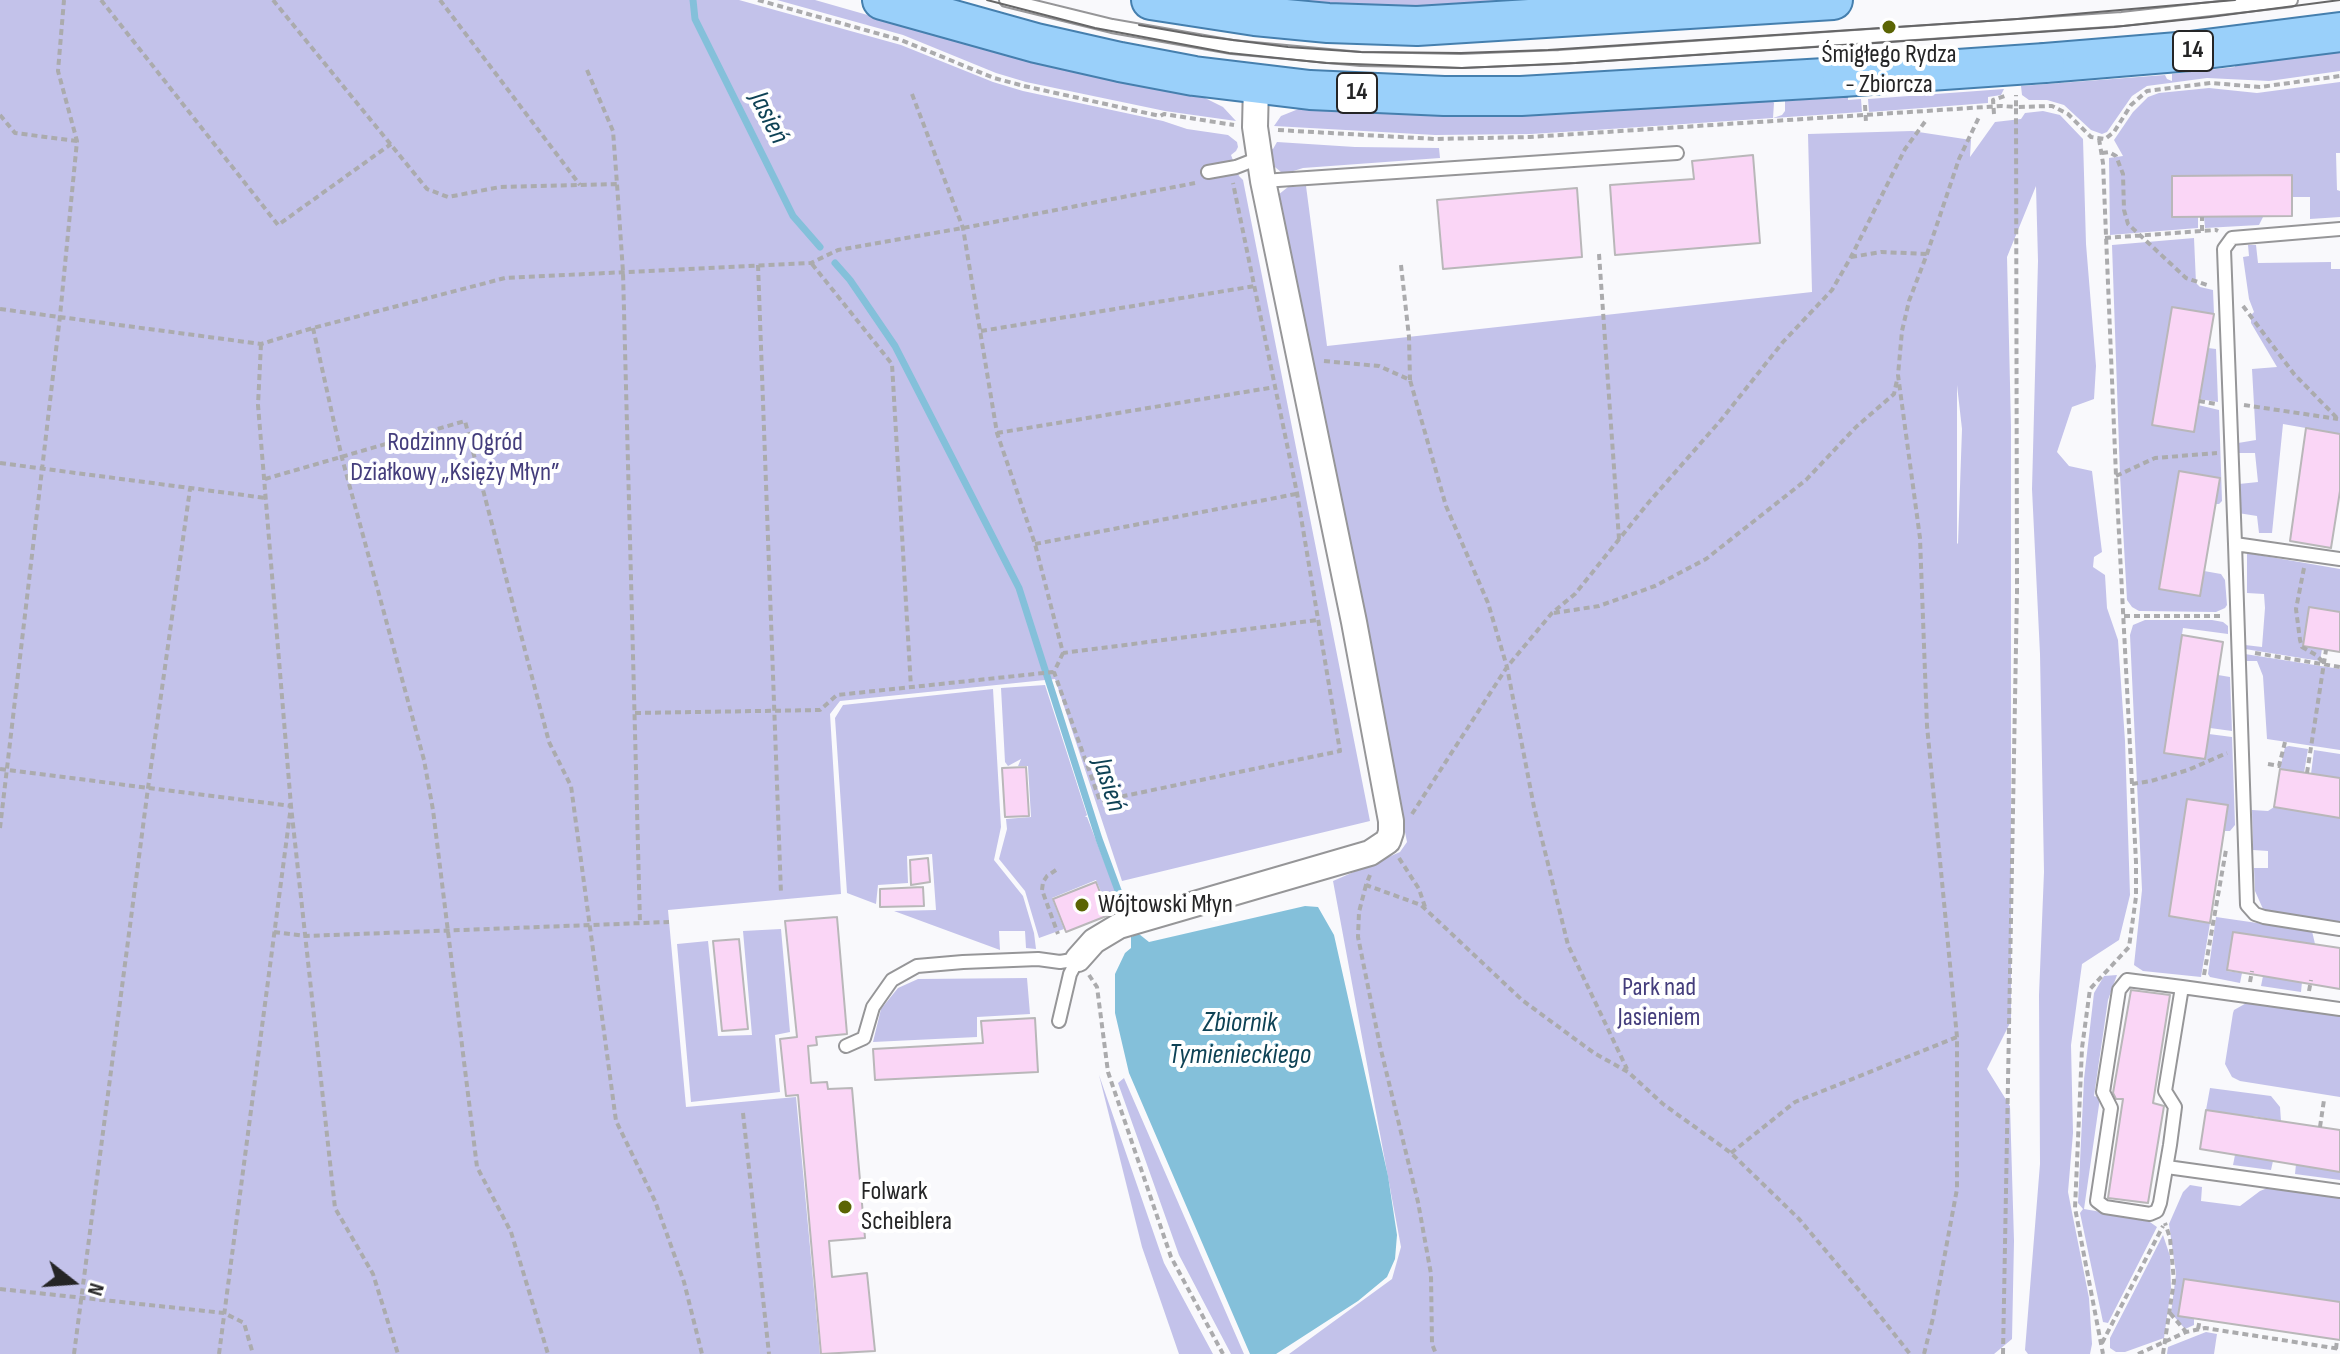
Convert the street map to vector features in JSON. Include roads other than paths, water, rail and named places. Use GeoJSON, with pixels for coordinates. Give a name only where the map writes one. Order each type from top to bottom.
{"type":"FeatureCollection","features":[{"type":"Feature","properties":{"kind":"main road","name":"14"},"geometry":{"type":"LineString","coordinates":[[882,0],[1082,54],[1172,72],[1346,92],[1506,97],[1853,88],[2045,63],[2190,51],[2340,32]]}},
{"type":"Feature","properties":{"kind":"main road"},"geometry":{"type":"LineString","coordinates":[[1151,0],[1217,6],[1328,23],[1417,26],[1833,0]]}},
{"type":"Feature","properties":{"kind":"street"},"geometry":{"type":"LineString","coordinates":[[1078,959],[1094,941],[1131,922],[1370,853],[1384,844],[1391,821],[1354,622],[1261,170],[1255,127],[1256,84]]}},
{"type":"Feature","properties":{"kind":"lane"},"geometry":{"type":"LineString","coordinates":[[1006,0],[1112,26],[1232,47],[1327,57],[1446,61],[1559,57],[2094,21],[2291,0]]}},
{"type":"Feature","properties":{"kind":"lane"},"geometry":{"type":"LineString","coordinates":[[1208,172],[1677,153]]}},
{"type":"Feature","properties":{"kind":"lane"},"geometry":{"type":"LineString","coordinates":[[2340,229],[2232,238],[2228,240],[2223,255],[2247,905],[2255,914],[2264,917],[2340,929]]}},
{"type":"Feature","properties":{"kind":"lane"},"geometry":{"type":"LineString","coordinates":[[2235,544],[2340,559]]}},
{"type":"Feature","properties":{"kind":"lane"},"geometry":{"type":"LineString","coordinates":[[1059,1021],[1067,984],[1078,959]]}},
{"type":"Feature","properties":{"kind":"lane"},"geometry":{"type":"LineString","coordinates":[[846,1046],[864,1038],[873,1007],[892,980],[917,966],[1078,959]]}},
{"type":"Feature","properties":{"kind":"lane"},"geometry":{"type":"LineString","coordinates":[[2182,987],[2165,1091],[2175,1107],[2157,1211],[2150,1214],[2105,1207],[2097,1201],[2111,1108],[2103,1092],[2119,990],[2127,980],[2182,987],[2340,1009]]}},
{"type":"Feature","properties":{"kind":"lane"},"geometry":{"type":"LineString","coordinates":[[2167,1167],[2340,1191]]}},
{"type":"Feature","properties":{"kind":"water","name":"Zbiornik Tymienieckiego"},"geometry":{"type":"Polygon","coordinates":[[[1305,906],[1318,907],[1334,935],[1388,1176],[1397,1235],[1395,1259],[1387,1277],[1358,1301],[1276,1354],[1250,1354],[1129,1073],[1115,1013],[1115,974],[1125,953],[1131,948],[1131,937],[1135,935],[1139,934],[1149,942],[1305,906]]]}},
{"type":"Feature","properties":{"kind":"waterway","name":"Jasień"},"geometry":{"type":"LineString","coordinates":[[693,0],[695,19],[793,216],[820,247]]}},
{"type":"Feature","properties":{"kind":"waterway","name":"Jasień"},"geometry":{"type":"LineString","coordinates":[[835,263],[895,346],[1019,588],[1099,839],[1129,920]]}},
{"type":"Feature","properties":{"kind":"tram line"},"geometry":{"type":"LineString","coordinates":[[987,0],[1095,28],[1229,53],[1326,63],[1462,68],[2114,27],[2340,0]]}},
{"type":"Feature","properties":{"kind":"tram line"},"geometry":{"type":"LineString","coordinates":[[1139,25],[1288,47],[1361,52],[1461,53],[2017,19],[2235,0]]}},
{"type":"Feature","properties":{"kind":"place","name":"Śmigłego Rydza - Zbiorcza"},"geometry":{"type":"Point","coordinates":[1889,27]}},
{"type":"Feature","properties":{"kind":"place","name":"Wójtowski Młyn"},"geometry":{"type":"Point","coordinates":[1082,905]}},
{"type":"Feature","properties":{"kind":"place","name":"Folwark Scheiblera"},"geometry":{"type":"Point","coordinates":[845,1207]}},
{"type":"Feature","properties":{"kind":"park label","name":"Rodzinny Ogród Działkowy „Księży Młyn”"},"geometry":{"type":"Point","coordinates":[455,458]}},
{"type":"Feature","properties":{"kind":"park label","name":"Park nad Jasieniem"},"geometry":{"type":"Point","coordinates":[1659,1003]}}]}
